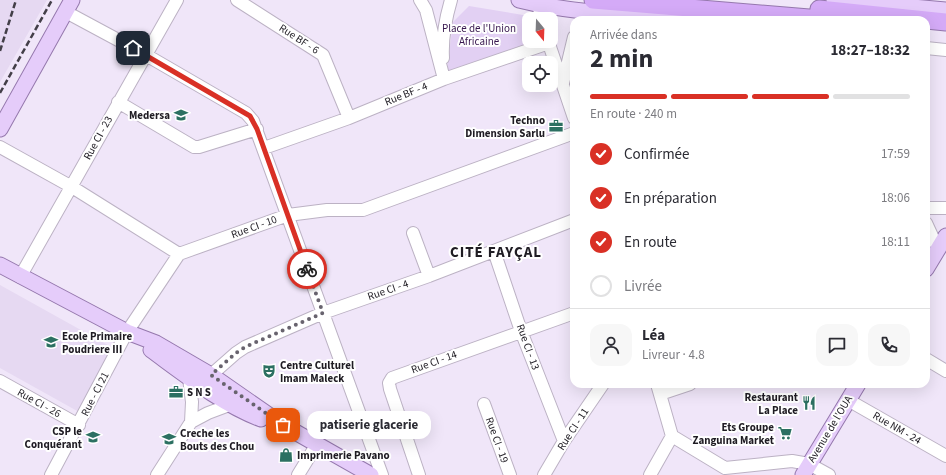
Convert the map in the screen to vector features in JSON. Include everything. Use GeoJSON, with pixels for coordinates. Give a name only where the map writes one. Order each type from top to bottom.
{"type":"FeatureCollection","features":[{"type":"Feature","properties":{"kind":"highway"},"geometry":{"type":"LineString","coordinates":[[716,0],[883,16]]}},
{"type":"Feature","properties":{"kind":"highway"},"geometry":{"type":"LineString","coordinates":[[584,10],[733,16]]}},
{"type":"Feature","properties":{"kind":"highway"},"geometry":{"type":"LineString","coordinates":[[930,20],[946,22]]}},
{"type":"Feature","properties":{"kind":"highway"},"geometry":{"type":"LineString","coordinates":[[930,30],[946,32]]}},
{"type":"Feature","properties":{"kind":"main road"},"geometry":{"type":"LineString","coordinates":[[519,0],[540,12],[584,10],[649,16]]}},
{"type":"Feature","properties":{"kind":"main road"},"geometry":{"type":"LineString","coordinates":[[834,0],[946,10]]}},
{"type":"Feature","properties":{"kind":"main road"},"geometry":{"type":"LineString","coordinates":[[0,110],[66,4]]}},
{"type":"Feature","properties":{"kind":"main road"},"geometry":{"type":"LineString","coordinates":[[0,129],[66,4]]}},
{"type":"Feature","properties":{"kind":"main road"},"geometry":{"type":"LineString","coordinates":[[930,262],[942,242]]}},
{"type":"Feature","properties":{"kind":"main road"},"geometry":{"type":"LineString","coordinates":[[0,265],[20,277],[127,332],[156,343],[211,375],[283,425],[371,475]]}},
{"type":"Feature","properties":{"kind":"main road"},"geometry":{"type":"LineString","coordinates":[[127,332],[189,378],[232,404],[257,417],[283,425]]}},
{"type":"Feature","properties":{"kind":"main road","name":"Avenue de l'OUA"},"geometry":{"type":"LineString","coordinates":[[806,470],[855,388]]}},
{"type":"Feature","properties":{"kind":"street","name":"Rue CI - 23"},"geometry":{"type":"LineString","coordinates":[[20,277],[177,0]]}},
{"type":"Feature","properties":{"kind":"street","name":"Rue BF - 6"},"geometry":{"type":"LineString","coordinates":[[237,0],[323,55],[349,118]]}},
{"type":"Feature","properties":{"kind":"street"},"geometry":{"type":"LineString","coordinates":[[420,0],[426,10],[444,79]]}},
{"type":"Feature","properties":{"kind":"street"},"geometry":{"type":"LineString","coordinates":[[444,79],[442,49],[448,10],[452,0]]}},
{"type":"Feature","properties":{"kind":"street"},"geometry":{"type":"LineString","coordinates":[[66,4],[146,55],[246,113],[253,120],[382,475]]}},
{"type":"Feature","properties":{"kind":"street","name":"Rue BF - 4"},"geometry":{"type":"LineString","coordinates":[[264,148],[349,118],[444,79],[532,48]]}},
{"type":"Feature","properties":{"kind":"street"},"geometry":{"type":"LineString","coordinates":[[551,48],[570,106]]}},
{"type":"Feature","properties":{"kind":"street"},"geometry":{"type":"LineString","coordinates":[[930,48],[946,50]]}},
{"type":"Feature","properties":{"kind":"street"},"geometry":{"type":"LineString","coordinates":[[563,84],[570,54]]}},
{"type":"Feature","properties":{"kind":"street"},"geometry":{"type":"LineString","coordinates":[[118,102],[194,147],[257,129]]}},
{"type":"Feature","properties":{"kind":"street","name":"Rue CI - 10"},"geometry":{"type":"LineString","coordinates":[[179,254],[288,215],[327,210],[363,210],[570,134]]}},
{"type":"Feature","properties":{"kind":"street"},"geometry":{"type":"LineString","coordinates":[[0,147],[72,187],[179,254]]}},
{"type":"Feature","properties":{"kind":"street"},"geometry":{"type":"LineString","coordinates":[[930,208],[945,207]]}},
{"type":"Feature","properties":{"kind":"street","name":"Rue CI - 4"},"geometry":{"type":"LineString","coordinates":[[211,375],[245,347],[323,313],[429,276],[570,222]]}},
{"type":"Feature","properties":{"kind":"street"},"geometry":{"type":"LineString","coordinates":[[930,228],[942,242]]}},
{"type":"Feature","properties":{"kind":"street"},"geometry":{"type":"LineString","coordinates":[[413,233],[429,276]]}},
{"type":"Feature","properties":{"kind":"street","name":"Rue CI - 13"},"geometry":{"type":"LineString","coordinates":[[494,251],[522,332],[564,441]]}},
{"type":"Feature","properties":{"kind":"street","name":"Rue - CI 21"},"geometry":{"type":"LineString","coordinates":[[51,475],[79,425],[127,332],[179,254]]}},
{"type":"Feature","properties":{"kind":"street","name":"Rue CI - 14"},"geometry":{"type":"LineString","coordinates":[[419,475],[390,388],[389,383],[392,378],[570,314]]}},
{"type":"Feature","properties":{"kind":"street"},"geometry":{"type":"LineString","coordinates":[[930,361],[946,371]]}},
{"type":"Feature","properties":{"kind":"street"},"geometry":{"type":"LineString","coordinates":[[189,378],[192,402],[191,422]]}},
{"type":"Feature","properties":{"kind":"street","name":"Rue CI - 26"},"geometry":{"type":"LineString","coordinates":[[0,381],[79,425]]}},
{"type":"Feature","properties":{"kind":"street","name":"Rue CI - 11"},"geometry":{"type":"LineString","coordinates":[[544,475],[564,441],[600,388]]}},
{"type":"Feature","properties":{"kind":"street"},"geometry":{"type":"LineString","coordinates":[[658,389],[672,436],[725,468],[780,462],[801,462],[806,470],[829,475]]}},
{"type":"Feature","properties":{"kind":"street","name":"Rue NM - 24"},"geometry":{"type":"LineString","coordinates":[[848,400],[946,456]]}},
{"type":"Feature","properties":{"kind":"street"},"geometry":{"type":"LineString","coordinates":[[156,475],[191,422],[208,413],[232,404]]}},
{"type":"Feature","properties":{"kind":"street","name":"Rue CI - 19"},"geometry":{"type":"LineString","coordinates":[[484,404],[510,475]]}},
{"type":"Feature","properties":{"kind":"street"},"geometry":{"type":"LineString","coordinates":[[650,475],[672,436]]}},
{"type":"Feature","properties":{"kind":"street"},"geometry":{"type":"LineString","coordinates":[[298,475],[317,444]]}},
{"type":"Feature","properties":{"kind":"shaded area"},"geometry":{"type":"Polygon","coordinates":[[[0,0],[47,0],[0,82],[0,0]]]}},
{"type":"Feature","properties":{"kind":"shaded area","name":"Ecole Primaire Poudriere III"},"geometry":{"type":"Polygon","coordinates":[[[0,285],[115,349],[79,412],[0,368],[0,285]]]}},
{"type":"Feature","properties":{"kind":"green space","name":"Place de l'Union Africaine"},"geometry":{"type":"Polygon","coordinates":[[[469,6],[522,15],[522,48],[452,73],[447,70],[453,22],[469,6]]]}},
{"type":"Feature","properties":{"kind":"railway"},"geometry":{"type":"LineString","coordinates":[[0,51],[16,0]]}},
{"type":"Feature","properties":{"kind":"railway"},"geometry":{"type":"LineString","coordinates":[[0,93],[52,0]]}},
{"type":"Feature","properties":{"kind":"way so far"},"geometry":{"type":"LineString","coordinates":[[283,425],[211,375],[245,347],[323,313],[307,269]]}},
{"type":"Feature","properties":{"kind":"place","name":"Medersa"},"geometry":{"type":"Point","coordinates":[181,115]}},
{"type":"Feature","properties":{"kind":"place","name":"Techno Dimension Sarlu"},"geometry":{"type":"Point","coordinates":[556,126]}},
{"type":"Feature","properties":{"kind":"place","name":"Ecole Primaire Poudriere III"},"geometry":{"type":"Point","coordinates":[51,342]}},
{"type":"Feature","properties":{"kind":"place","name":"Centre Culturel Imam Maleck"},"geometry":{"type":"Point","coordinates":[269,371]}},
{"type":"Feature","properties":{"kind":"place","name":"S N S"},"geometry":{"type":"Point","coordinates":[176,392]}},
{"type":"Feature","properties":{"kind":"place","name":"Restaurant La Place"},"geometry":{"type":"Point","coordinates":[809,403]}},
{"type":"Feature","properties":{"kind":"place","name":"patiserie glacerie"},"geometry":{"type":"Point","coordinates":[283,425]}},
{"type":"Feature","properties":{"kind":"place","name":"Ets Groupe Zanguina Market"},"geometry":{"type":"Point","coordinates":[785,433]}},
{"type":"Feature","properties":{"kind":"place","name":"CSP le Conquérant"},"geometry":{"type":"Point","coordinates":[93,437]}},
{"type":"Feature","properties":{"kind":"place","name":"Creche les Bouts des Chou"},"geometry":{"type":"Point","coordinates":[169,439]}},
{"type":"Feature","properties":{"kind":"place","name":"Imprimerie Pavano"},"geometry":{"type":"Point","coordinates":[286,455]}},
{"type":"Feature","properties":{"kind":"district","name":"CITÉ FAYÇAL"},"geometry":{"type":"Point","coordinates":[496,252]}},
{"type":"Feature","properties":{"kind":"route"},"geometry":{"type":"LineString","coordinates":[[133,48],[250,116],[257,129],[307,269]]}}]}
